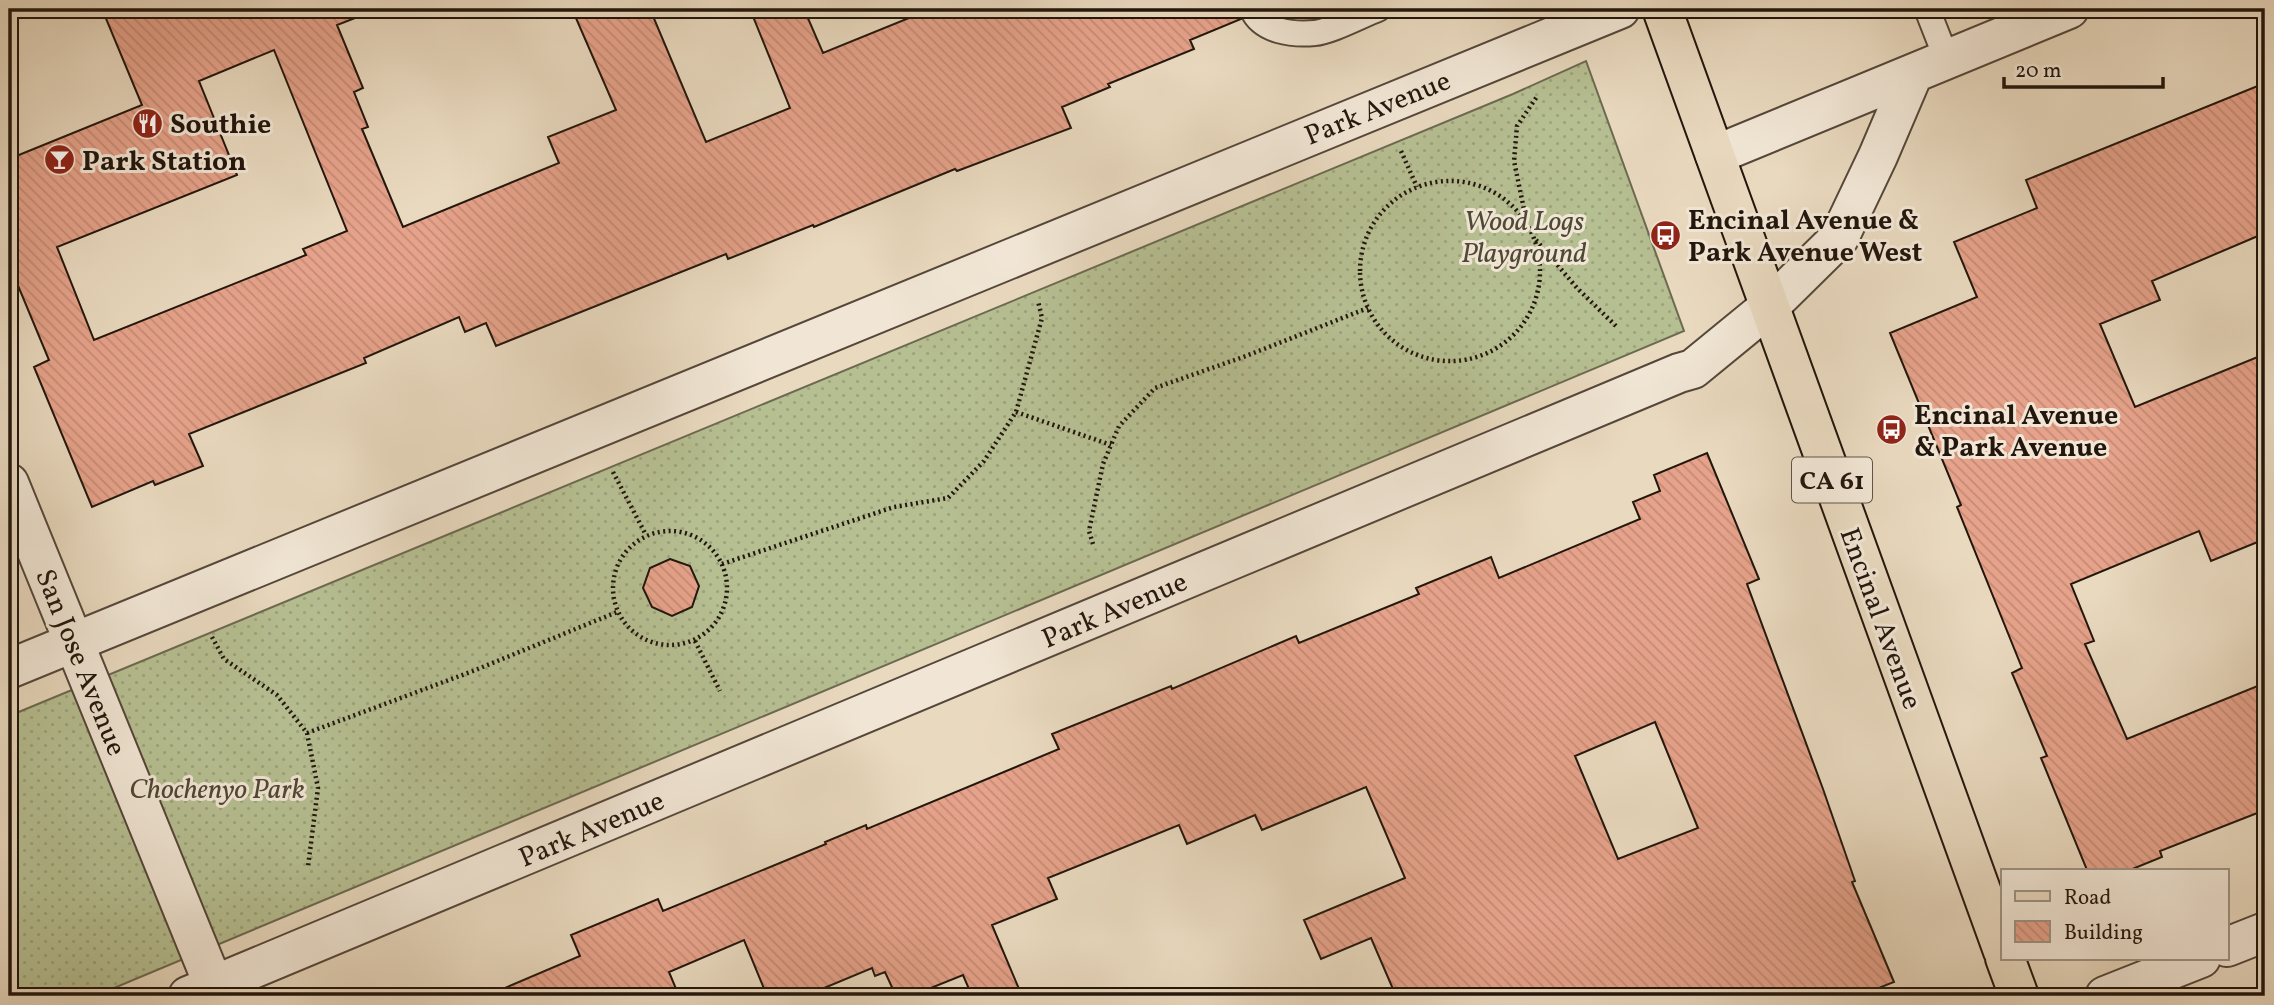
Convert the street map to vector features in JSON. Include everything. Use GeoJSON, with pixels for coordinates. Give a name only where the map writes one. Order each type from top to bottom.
{"type":"FeatureCollection","features":[{"type":"Feature","properties":{"kind":"main road","name":"Encinal Avenue"},"geometry":{"type":"LineString","coordinates":[[1662,9],[2001,946]]}},
{"type":"Feature","properties":{"kind":"main road"},"geometry":{"type":"LineString","coordinates":[[2006,960],[2019,996]]}},
{"type":"Feature","properties":{"kind":"street","name":"Park Avenue"},"geometry":{"type":"LineString","coordinates":[[9,669],[1619,9]]}},
{"type":"Feature","properties":{"kind":"street"},"geometry":{"type":"LineString","coordinates":[[1715,155],[2069,9]]}},
{"type":"Feature","properties":{"kind":"street","name":"Park Avenue"},"geometry":{"type":"LineString","coordinates":[[207,993],[1693,369],[1770,306],[1839,238],[1878,156],[1930,67]]}},
{"type":"Feature","properties":{"kind":"street","name":"San Jose Avenue"},"geometry":{"type":"LineString","coordinates":[[9,483],[74,642],[207,993]]}},
{"type":"Feature","properties":{"kind":"street"},"geometry":{"type":"LineString","coordinates":[[2228,947],[2265,932]]}},
{"type":"Feature","properties":{"kind":"street"},"geometry":{"type":"LineString","coordinates":[[2105,996],[2196,960]]}},
{"type":"Feature","properties":{"kind":"lane"},"geometry":{"type":"LineString","coordinates":[[1252,9],[1255,16],[1273,30],[1317,33],[1378,9]]}},
{"type":"Feature","properties":{"kind":"lane"},"geometry":{"type":"LineString","coordinates":[[1927,9],[1930,67]]}},
{"type":"Feature","properties":{"kind":"path"},"geometry":{"type":"LineString","coordinates":[[1527,226],[1514,161],[1517,126],[1540,91]]}},
{"type":"Feature","properties":{"kind":"path"},"geometry":{"type":"LineString","coordinates":[[1400,150],[1417,187]]}},
{"type":"Feature","properties":{"kind":"path"},"geometry":{"type":"LineString","coordinates":[[1441,181],[1471,183],[1499,195],[1521,215],[1535,241],[1541,270],[1536,300],[1523,326],[1501,346],[1474,359],[1443,362],[1414,354],[1390,338],[1371,315],[1360,287],[1360,257],[1369,229],[1387,205],[1417,187],[1441,181]]}},
{"type":"Feature","properties":{"kind":"path"},"geometry":{"type":"LineString","coordinates":[[1531,234],[1577,288],[1616,327]]}},
{"type":"Feature","properties":{"kind":"path"},"geometry":{"type":"LineString","coordinates":[[722,564],[894,508],[948,498],[984,461],[1016,412],[1042,318],[1038,301]]}},
{"type":"Feature","properties":{"kind":"path"},"geometry":{"type":"LineString","coordinates":[[1093,544],[1089,531],[1103,464],[1119,426],[1155,388],[1368,308]]}},
{"type":"Feature","properties":{"kind":"path"},"geometry":{"type":"LineString","coordinates":[[1016,412],[1111,445]]}},
{"type":"Feature","properties":{"kind":"path"},"geometry":{"type":"LineString","coordinates":[[613,472],[646,535]]}},
{"type":"Feature","properties":{"kind":"path"},"geometry":{"type":"LineString","coordinates":[[668,530],[690,533],[709,545],[722,564],[728,585],[725,608],[713,627],[695,641],[673,646],[650,642],[631,630],[617,612],[612,590],[616,568],[627,548],[646,535],[668,530]]}},
{"type":"Feature","properties":{"kind":"path"},"geometry":{"type":"LineString","coordinates":[[307,733],[473,671],[617,612]]}},
{"type":"Feature","properties":{"kind":"path"},"geometry":{"type":"LineString","coordinates":[[212,637],[224,659],[277,695],[307,733],[318,788],[309,867]]}},
{"type":"Feature","properties":{"kind":"path"},"geometry":{"type":"LineString","coordinates":[[695,641],[720,691]]}},
{"type":"Feature","properties":{"kind":"green space","name":"Chochenyo Park"},"geometry":{"type":"Polygon","coordinates":[[[1586,61],[1684,331],[95,996],[9,996],[9,716],[1513,94],[1586,61]]]}},
{"type":"Feature","properties":{"kind":"building"},"geometry":{"type":"Polygon","coordinates":[[[102,9],[373,9],[337,25],[363,88],[354,92],[368,127],[362,129],[403,227],[559,163],[548,137],[616,110],[572,9],[650,9],[706,142],[790,108],[750,9],[804,9],[823,53],[931,9],[1237,9],[1241,19],[1190,40],[1194,49],[1108,84],[1110,87],[1062,107],[1071,128],[957,171],[955,169],[728,259],[726,254],[496,346],[486,323],[465,332],[459,317],[364,358],[366,363],[189,434],[203,466],[155,485],[153,481],[92,507],[34,367],[49,360],[9,264],[9,159],[142,105],[102,9]],[[274,50],[199,81],[237,175],[57,247],[94,340],[306,255],[303,249],[347,231],[274,50]]]}},
{"type":"Feature","properties":{"kind":"building"},"geometry":{"type":"Polygon","coordinates":[[[2265,83],[2265,233],[2152,281],[2160,300],[2100,324],[2135,407],[2265,354],[2265,539],[2211,561],[2199,531],[2071,584],[2094,641],[2085,644],[2127,739],[2265,683],[2265,810],[2160,851],[2162,857],[2132,869],[2087,869],[2041,758],[2047,756],[2012,673],[2022,668],[1957,507],[1961,505],[1890,333],[1977,297],[1954,242],[2037,208],[2026,180],[2265,83]]]}},
{"type":"Feature","properties":{"kind":"building"},"geometry":{"type":"Polygon","coordinates":[[[1707,453],[1759,579],[1747,584],[1823,789],[1855,881],[1852,882],[1894,982],[1881,987],[1884,996],[1396,996],[1371,938],[1321,959],[1304,920],[1405,878],[1366,787],[1262,830],[1255,815],[1187,844],[1179,825],[1048,878],[1057,899],[992,925],[1022,996],[972,996],[963,975],[911,996],[896,996],[885,972],[875,976],[872,968],[805,996],[767,996],[744,940],[669,972],[679,996],[486,996],[580,956],[571,935],[658,899],[663,911],[866,825],[867,829],[1059,749],[1052,734],[1171,686],[1172,689],[1296,636],[1299,643],[1419,594],[1416,588],[1491,557],[1499,578],[1640,519],[1633,502],[1660,491],[1654,475],[1707,453]],[[1655,722],[1575,756],[1618,859],[1698,828],[1655,722]]]}},
{"type":"Feature","properties":{"kind":"building"},"geometry":{"type":"Polygon","coordinates":[[[670,559],[690,566],[699,586],[692,607],[672,616],[652,607],[643,588],[650,568],[670,559]]]}},
{"type":"Feature","properties":{"kind":"place","name":"Southie"},"geometry":{"type":"Point","coordinates":[147,123]}},
{"type":"Feature","properties":{"kind":"place","name":"Park Station"},"geometry":{"type":"Point","coordinates":[59,160]}},
{"type":"Feature","properties":{"kind":"place","name":"Encinal Avenue & Park Avenue West"},"geometry":{"type":"Point","coordinates":[1665,235]}},
{"type":"Feature","properties":{"kind":"place","name":"Encinal Avenue & Park Avenue"},"geometry":{"type":"Point","coordinates":[1891,430]}},
{"type":"Feature","properties":{"kind":"park label","name":"Wood Logs Playground"},"geometry":{"type":"Point","coordinates":[1524,236]}}]}
